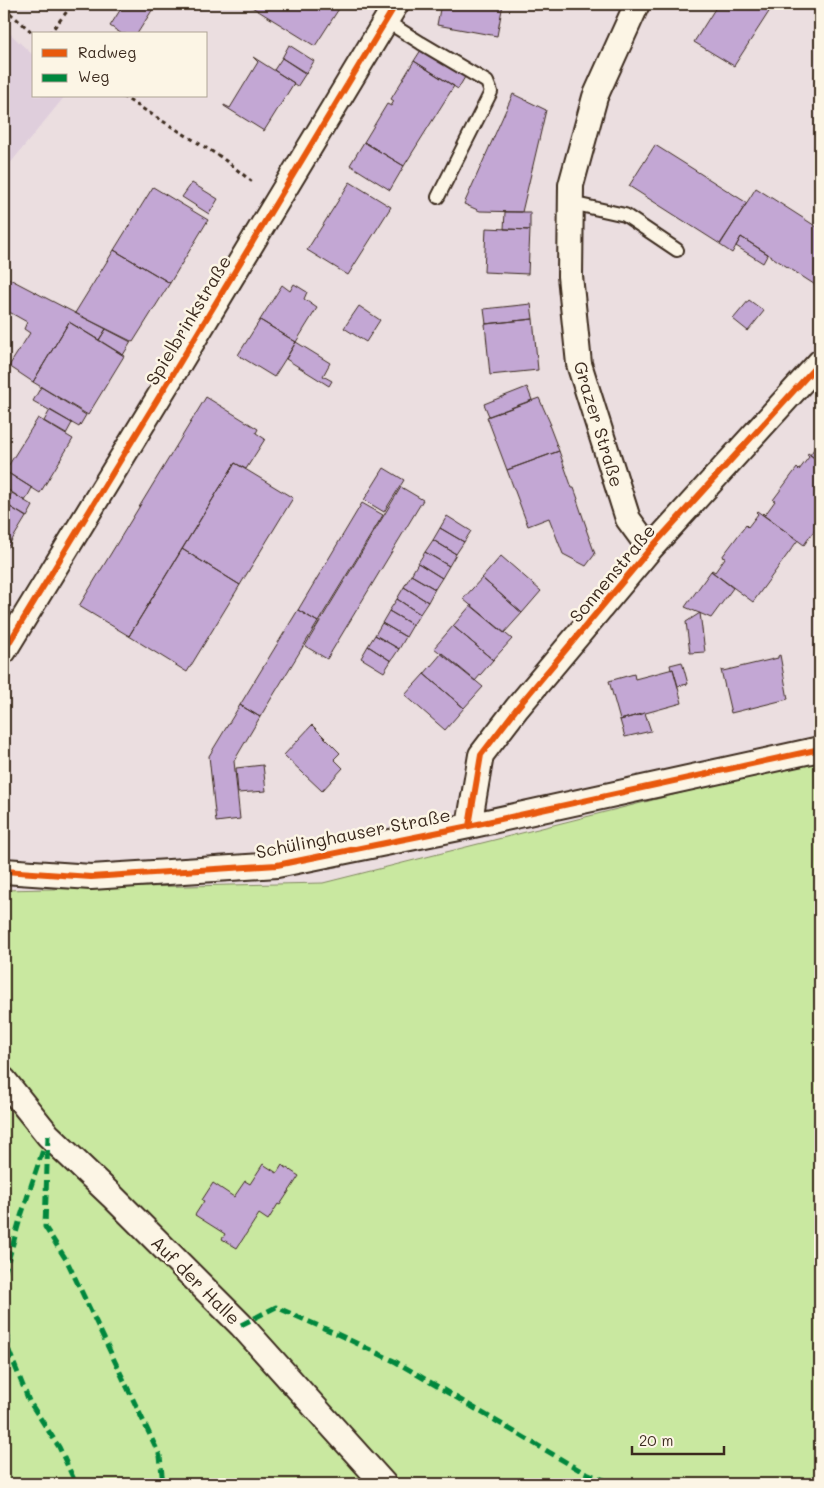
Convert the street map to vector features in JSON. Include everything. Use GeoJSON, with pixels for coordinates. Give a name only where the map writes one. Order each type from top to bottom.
{"type":"FeatureCollection","features":[{"type":"Feature","properties":{"kind":"street","name":"Grazer Straße"},"geometry":{"type":"LineString","coordinates":[[637,4],[595,96],[571,185],[570,276],[579,364],[628,519],[650,549]]}},
{"type":"Feature","properties":{"kind":"street","name":"Spielbrinkstraße"},"geometry":{"type":"LineString","coordinates":[[4,651],[391,12]]}},
{"type":"Feature","properties":{"kind":"street","name":"Sonnenstraße"},"geometry":{"type":"LineString","coordinates":[[469,826],[481,755],[517,708],[650,549],[820,362]]}},
{"type":"Feature","properties":{"kind":"street","name":"Schülinghauser Straße"},"geometry":{"type":"LineString","coordinates":[[4,871],[91,877],[277,865],[469,826],[820,749]]}},
{"type":"Feature","properties":{"kind":"street","name":"Auf der Halle"},"geometry":{"type":"LineString","coordinates":[[4,1080],[48,1135],[241,1325],[384,1484]]}},
{"type":"Feature","properties":{"kind":"lane"},"geometry":{"type":"LineString","coordinates":[[391,12],[421,44],[487,82],[491,92],[438,197]]}},
{"type":"Feature","properties":{"kind":"lane"},"geometry":{"type":"LineString","coordinates":[[571,203],[625,216],[677,250]]}},
{"type":"Feature","properties":{"kind":"path"},"geometry":{"type":"LineString","coordinates":[[51,32],[73,4]]}},
{"type":"Feature","properties":{"kind":"path"},"geometry":{"type":"LineString","coordinates":[[4,8],[32,32]]}},
{"type":"Feature","properties":{"kind":"path"},"geometry":{"type":"LineString","coordinates":[[125,98],[221,157],[277,202]]}},
{"type":"Feature","properties":{"kind":"shaded area"},"geometry":{"type":"Polygon","coordinates":[[[4,28],[32,54],[32,98],[63,98],[4,171],[4,28]]]}},
{"type":"Feature","properties":{"kind":"green space"},"geometry":{"type":"Polygon","coordinates":[[[820,758],[820,1484],[4,1484],[4,890],[323,883],[820,758]]]}},
{"type":"Feature","properties":{"kind":"building"},"geometry":{"type":"Polygon","coordinates":[[[124,4],[156,4],[138,32],[119,32],[110,26],[124,4]]]}},
{"type":"Feature","properties":{"kind":"building"},"geometry":{"type":"Polygon","coordinates":[[[247,4],[342,4],[315,46],[247,4]]]}},
{"type":"Feature","properties":{"kind":"building"},"geometry":{"type":"Polygon","coordinates":[[[441,4],[503,4],[497,36],[437,25],[441,4]]]}},
{"type":"Feature","properties":{"kind":"building"},"geometry":{"type":"Polygon","coordinates":[[[718,4],[774,4],[734,66],[694,42],[718,4]]]}},
{"type":"Feature","properties":{"kind":"building"},"geometry":{"type":"Polygon","coordinates":[[[289,45],[314,61],[306,74],[282,58],[289,45]]]}},
{"type":"Feature","properties":{"kind":"building"},"geometry":{"type":"Polygon","coordinates":[[[421,50],[465,77],[458,89],[414,61],[421,50]]]}},
{"type":"Feature","properties":{"kind":"building"},"geometry":{"type":"Polygon","coordinates":[[[253,57],[294,83],[264,131],[224,106],[230,108],[258,62],[253,57]]]}},
{"type":"Feature","properties":{"kind":"building"},"geometry":{"type":"Polygon","coordinates":[[[282,58],[306,73],[297,87],[274,70],[282,58]]]}},
{"type":"Feature","properties":{"kind":"building"},"geometry":{"type":"Polygon","coordinates":[[[414,61],[454,86],[404,166],[364,142],[387,104],[391,106],[394,101],[391,99],[414,61]]]}},
{"type":"Feature","properties":{"kind":"building"},"geometry":{"type":"Polygon","coordinates":[[[513,94],[546,110],[522,212],[480,211],[464,204],[513,94]]]}},
{"type":"Feature","properties":{"kind":"building"},"geometry":{"type":"Polygon","coordinates":[[[364,142],[404,166],[390,190],[350,165],[364,142]]]}},
{"type":"Feature","properties":{"kind":"building"},"geometry":{"type":"Polygon","coordinates":[[[655,145],[747,203],[720,244],[629,186],[655,145]]]}},
{"type":"Feature","properties":{"kind":"building"},"geometry":{"type":"Polygon","coordinates":[[[350,182],[391,207],[348,275],[307,250],[350,182]]]}},
{"type":"Feature","properties":{"kind":"building"},"geometry":{"type":"Polygon","coordinates":[[[192,183],[218,199],[209,214],[182,197],[192,183]]]}},
{"type":"Feature","properties":{"kind":"building"},"geometry":{"type":"Polygon","coordinates":[[[153,187],[208,220],[170,283],[114,250],[153,187]]]}},
{"type":"Feature","properties":{"kind":"building"},"geometry":{"type":"Polygon","coordinates":[[[756,188],[820,229],[820,288],[741,237],[732,253],[720,245],[756,188]]]}},
{"type":"Feature","properties":{"kind":"building"},"geometry":{"type":"Polygon","coordinates":[[[505,212],[530,212],[530,230],[504,229],[505,212]]]}},
{"type":"Feature","properties":{"kind":"building"},"geometry":{"type":"Polygon","coordinates":[[[486,228],[530,230],[528,274],[484,272],[486,228]]]}},
{"type":"Feature","properties":{"kind":"building"},"geometry":{"type":"Polygon","coordinates":[[[741,237],[768,254],[763,263],[736,246],[741,237]]]}},
{"type":"Feature","properties":{"kind":"building"},"geometry":{"type":"Polygon","coordinates":[[[114,250],[170,283],[133,342],[75,313],[114,250]]]}},
{"type":"Feature","properties":{"kind":"building"},"geometry":{"type":"Polygon","coordinates":[[[4,276],[106,329],[99,340],[69,322],[33,382],[9,366],[30,333],[24,329],[27,322],[4,309],[4,276]]]}},
{"type":"Feature","properties":{"kind":"building"},"geometry":{"type":"Polygon","coordinates":[[[294,284],[307,292],[304,299],[317,308],[296,342],[260,320],[282,285],[290,291],[294,284]]]}},
{"type":"Feature","properties":{"kind":"building"},"geometry":{"type":"Polygon","coordinates":[[[749,300],[764,311],[748,331],[733,319],[749,300]]]}},
{"type":"Feature","properties":{"kind":"building"},"geometry":{"type":"Polygon","coordinates":[[[531,304],[533,319],[486,324],[484,309],[531,304]]]}},
{"type":"Feature","properties":{"kind":"building"},"geometry":{"type":"Polygon","coordinates":[[[359,306],[380,320],[366,342],[344,328],[359,306]]]}},
{"type":"Feature","properties":{"kind":"building"},"geometry":{"type":"Polygon","coordinates":[[[533,319],[538,370],[490,375],[485,324],[533,319]]]}},
{"type":"Feature","properties":{"kind":"building"},"geometry":{"type":"Polygon","coordinates":[[[260,320],[296,342],[274,377],[238,355],[260,320]]]}},
{"type":"Feature","properties":{"kind":"building"},"geometry":{"type":"Polygon","coordinates":[[[69,322],[124,356],[88,415],[33,382],[69,322]]]}},
{"type":"Feature","properties":{"kind":"building"},"geometry":{"type":"Polygon","coordinates":[[[106,329],[131,342],[123,355],[99,340],[106,329]]]}},
{"type":"Feature","properties":{"kind":"building"},"geometry":{"type":"Polygon","coordinates":[[[296,342],[330,363],[323,376],[332,381],[329,386],[286,359],[296,342]]]}},
{"type":"Feature","properties":{"kind":"building"},"geometry":{"type":"Polygon","coordinates":[[[41,387],[86,415],[79,427],[33,401],[41,387]]]}},
{"type":"Feature","properties":{"kind":"building"},"geometry":{"type":"Polygon","coordinates":[[[527,387],[532,400],[489,416],[484,404],[527,387]]]}},
{"type":"Feature","properties":{"kind":"building"},"geometry":{"type":"Polygon","coordinates":[[[206,397],[258,429],[256,433],[265,439],[246,469],[235,463],[129,636],[79,606],[206,397]]]}},
{"type":"Feature","properties":{"kind":"building"},"geometry":{"type":"Polygon","coordinates":[[[539,398],[551,425],[549,425],[559,451],[507,470],[487,417],[539,398]]]}},
{"type":"Feature","properties":{"kind":"building"},"geometry":{"type":"Polygon","coordinates":[[[50,410],[72,423],[66,434],[44,421],[50,410]]]}},
{"type":"Feature","properties":{"kind":"building"},"geometry":{"type":"Polygon","coordinates":[[[38,418],[73,439],[40,493],[5,471],[38,418]]]}},
{"type":"Feature","properties":{"kind":"building"},"geometry":{"type":"Polygon","coordinates":[[[820,440],[820,462],[810,455],[820,440]]]}},
{"type":"Feature","properties":{"kind":"building"},"geometry":{"type":"Polygon","coordinates":[[[559,451],[572,488],[574,488],[578,499],[595,554],[586,566],[563,554],[549,518],[528,526],[507,470],[559,451]]]}},
{"type":"Feature","properties":{"kind":"building"},"geometry":{"type":"Polygon","coordinates":[[[808,453],[820,462],[820,522],[804,545],[762,514],[765,515],[775,501],[773,500],[797,468],[799,470],[809,457],[808,453]]]}},
{"type":"Feature","properties":{"kind":"building"},"geometry":{"type":"Polygon","coordinates":[[[235,463],[293,498],[240,585],[182,549],[235,463]]]}},
{"type":"Feature","properties":{"kind":"building"},"geometry":{"type":"Polygon","coordinates":[[[384,468],[404,480],[384,512],[364,500],[384,468]]]}},
{"type":"Feature","properties":{"kind":"building"},"geometry":{"type":"Polygon","coordinates":[[[5,471],[32,488],[25,501],[4,487],[5,471]]]}},
{"type":"Feature","properties":{"kind":"building"},"geometry":{"type":"Polygon","coordinates":[[[401,487],[423,500],[327,659],[305,646],[401,487]]]}},
{"type":"Feature","properties":{"kind":"building"},"geometry":{"type":"Polygon","coordinates":[[[12,493],[33,506],[27,517],[5,504],[12,493]]]}},
{"type":"Feature","properties":{"kind":"building"},"geometry":{"type":"Polygon","coordinates":[[[4,503],[26,517],[4,553],[4,503]]]}},
{"type":"Feature","properties":{"kind":"building"},"geometry":{"type":"Polygon","coordinates":[[[362,503],[383,515],[318,622],[298,610],[362,503]]]}},
{"type":"Feature","properties":{"kind":"building"},"geometry":{"type":"Polygon","coordinates":[[[757,511],[798,540],[753,602],[711,571],[715,572],[725,558],[722,557],[746,525],[748,527],[758,514],[757,511]]]}},
{"type":"Feature","properties":{"kind":"building"},"geometry":{"type":"Polygon","coordinates":[[[447,516],[471,531],[464,542],[440,528],[447,516]]]}},
{"type":"Feature","properties":{"kind":"building"},"geometry":{"type":"Polygon","coordinates":[[[440,528],[464,542],[456,554],[433,540],[440,528]]]}},
{"type":"Feature","properties":{"kind":"building"},"geometry":{"type":"Polygon","coordinates":[[[433,540],[456,554],[449,566],[425,552],[433,540]]]}},
{"type":"Feature","properties":{"kind":"building"},"geometry":{"type":"Polygon","coordinates":[[[182,549],[240,585],[187,672],[129,636],[182,549]]]}},
{"type":"Feature","properties":{"kind":"building"},"geometry":{"type":"Polygon","coordinates":[[[425,552],[449,566],[442,578],[418,563],[425,552]]]}},
{"type":"Feature","properties":{"kind":"building"},"geometry":{"type":"Polygon","coordinates":[[[501,556],[541,591],[522,613],[482,578],[501,556]]]}},
{"type":"Feature","properties":{"kind":"building"},"geometry":{"type":"Polygon","coordinates":[[[418,563],[442,578],[435,589],[411,575],[418,563]]]}},
{"type":"Feature","properties":{"kind":"building"},"geometry":{"type":"Polygon","coordinates":[[[711,571],[733,588],[711,618],[685,607],[711,571]]]}},
{"type":"Feature","properties":{"kind":"building"},"geometry":{"type":"Polygon","coordinates":[[[411,575],[435,589],[428,602],[404,587],[411,575]]]}},
{"type":"Feature","properties":{"kind":"building"},"geometry":{"type":"Polygon","coordinates":[[[482,578],[522,613],[504,633],[463,599],[482,578]]]}},
{"type":"Feature","properties":{"kind":"building"},"geometry":{"type":"Polygon","coordinates":[[[404,587],[428,602],[420,614],[397,599],[404,587]]]}},
{"type":"Feature","properties":{"kind":"building"},"geometry":{"type":"Polygon","coordinates":[[[397,599],[420,614],[413,625],[389,611],[397,599]]]}},
{"type":"Feature","properties":{"kind":"building"},"geometry":{"type":"Polygon","coordinates":[[[471,605],[512,639],[493,660],[453,626],[471,605]]]}},
{"type":"Feature","properties":{"kind":"building"},"geometry":{"type":"Polygon","coordinates":[[[298,610],[318,622],[260,717],[240,705],[298,610]]]}},
{"type":"Feature","properties":{"kind":"building"},"geometry":{"type":"Polygon","coordinates":[[[389,611],[413,625],[406,637],[382,623],[389,611]]]}},
{"type":"Feature","properties":{"kind":"building"},"geometry":{"type":"Polygon","coordinates":[[[700,613],[705,652],[690,653],[686,622],[700,613]]]}},
{"type":"Feature","properties":{"kind":"building"},"geometry":{"type":"Polygon","coordinates":[[[382,623],[406,637],[399,649],[375,635],[382,623]]]}},
{"type":"Feature","properties":{"kind":"building"},"geometry":{"type":"Polygon","coordinates":[[[453,626],[493,660],[475,681],[434,648],[453,626]]]}},
{"type":"Feature","properties":{"kind":"building"},"geometry":{"type":"Polygon","coordinates":[[[375,635],[399,649],[391,661],[368,646],[375,635]]]}},
{"type":"Feature","properties":{"kind":"building"},"geometry":{"type":"Polygon","coordinates":[[[368,646],[391,661],[384,672],[361,658],[368,646]]]}},
{"type":"Feature","properties":{"kind":"building"},"geometry":{"type":"Polygon","coordinates":[[[442,653],[483,687],[464,708],[424,674],[442,653]]]}},
{"type":"Feature","properties":{"kind":"building"},"geometry":{"type":"Polygon","coordinates":[[[780,655],[788,699],[731,713],[721,670],[778,658],[780,655]]]}},
{"type":"Feature","properties":{"kind":"building"},"geometry":{"type":"Polygon","coordinates":[[[682,662],[688,684],[678,686],[670,665],[682,662]]]}},
{"type":"Feature","properties":{"kind":"building"},"geometry":{"type":"Polygon","coordinates":[[[673,669],[682,703],[620,720],[609,681],[634,674],[635,679],[673,669]]]}},
{"type":"Feature","properties":{"kind":"building"},"geometry":{"type":"Polygon","coordinates":[[[424,674],[464,708],[445,730],[405,695],[424,674]]]}},
{"type":"Feature","properties":{"kind":"building"},"geometry":{"type":"Polygon","coordinates":[[[240,705],[260,717],[234,761],[240,819],[216,822],[209,756],[240,705]]]}},
{"type":"Feature","properties":{"kind":"building"},"geometry":{"type":"Polygon","coordinates":[[[645,713],[651,731],[625,737],[620,720],[645,713]]]}},
{"type":"Feature","properties":{"kind":"building"},"geometry":{"type":"Polygon","coordinates":[[[312,725],[340,753],[334,759],[343,768],[322,791],[284,755],[312,725]]]}},
{"type":"Feature","properties":{"kind":"building"},"geometry":{"type":"Polygon","coordinates":[[[263,765],[266,791],[238,793],[236,768],[263,765]]]}},
{"type":"Feature","properties":{"kind":"building"},"geometry":{"type":"Polygon","coordinates":[[[263,1164],[277,1173],[282,1165],[299,1176],[268,1220],[259,1214],[237,1248],[222,1239],[225,1234],[195,1215],[213,1183],[234,1197],[245,1181],[250,1184],[263,1164]]]}},
{"type":"Feature","properties":{"kind":"marked path"},"geometry":{"type":"LineString","coordinates":[[48,1135],[45,1227],[67,1261],[160,1456],[163,1484]]}},
{"type":"Feature","properties":{"kind":"marked path"},"geometry":{"type":"LineString","coordinates":[[4,1275],[44,1147]]}},
{"type":"Feature","properties":{"kind":"marked path"},"geometry":{"type":"LineString","coordinates":[[4,1290],[9,1351],[29,1401],[59,1447],[76,1484]]}},
{"type":"Feature","properties":{"kind":"marked path"},"geometry":{"type":"LineString","coordinates":[[241,1325],[276,1307],[396,1362],[581,1471],[614,1484]]}},
{"type":"Feature","properties":{"kind":"cycle path"},"geometry":{"type":"LineString","coordinates":[[4,651],[396,4]]}},
{"type":"Feature","properties":{"kind":"cycle path"},"geometry":{"type":"LineString","coordinates":[[469,826],[481,755],[517,708],[650,549],[820,362]]}},
{"type":"Feature","properties":{"kind":"cycle path"},"geometry":{"type":"LineString","coordinates":[[4,871],[91,877],[277,865],[469,826],[820,749]]}}]}
